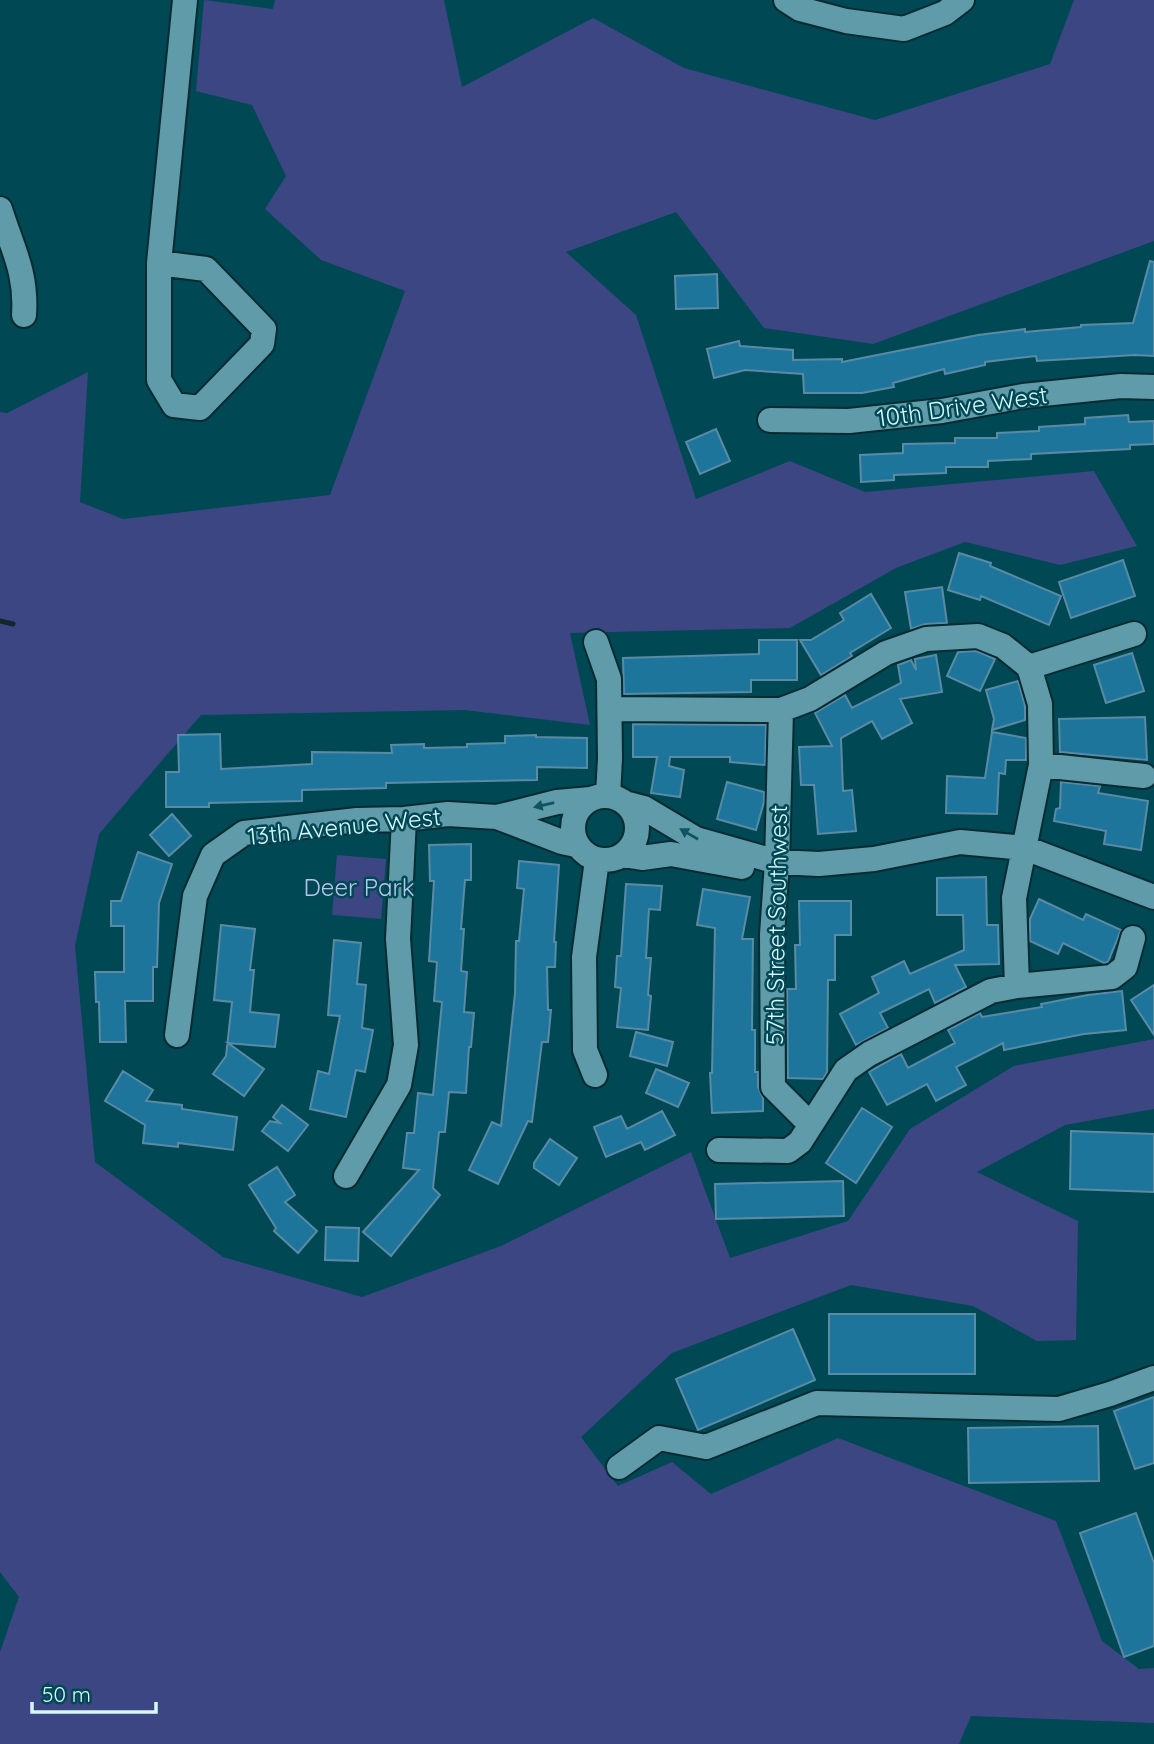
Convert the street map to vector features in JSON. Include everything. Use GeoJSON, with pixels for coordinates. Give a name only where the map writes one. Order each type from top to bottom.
{"type":"FeatureCollection","features":[{"type":"Feature","properties":{"kind":"street"},"geometry":{"type":"LineString","coordinates":[[159,263],[206,269],[264,329],[262,344],[200,408],[174,405],[159,380],[159,263],[185,0]]}},
{"type":"Feature","properties":{"kind":"street"},"geometry":{"type":"LineString","coordinates":[[786,0],[800,9],[846,21],[904,29],[945,13],[962,0]]}},
{"type":"Feature","properties":{"kind":"street"},"geometry":{"type":"LineString","coordinates":[[0,209],[21,267],[26,292],[24,315]]}},
{"type":"Feature","properties":{"kind":"street","name":"10th Drive West"},"geometry":{"type":"LineString","coordinates":[[770,420],[849,421],[942,411],[1023,396],[1121,386],[1154,387]]}},
{"type":"Feature","properties":{"kind":"street"},"geometry":{"type":"LineString","coordinates":[[1029,667],[1134,634]]}},
{"type":"Feature","properties":{"kind":"street"},"geometry":{"type":"LineString","coordinates":[[610,709],[781,710],[810,699],[886,653],[926,639],[978,636],[1003,646],[1029,667],[1040,704],[1041,765],[1014,898],[1017,986]]}},
{"type":"Feature","properties":{"kind":"street"},"geometry":{"type":"LineString","coordinates":[[596,642],[609,679],[608,799]]}},
{"type":"Feature","properties":{"kind":"street","name":"57th Street Southwest"},"geometry":{"type":"LineString","coordinates":[[781,710],[772,935],[773,1087],[810,1124]]}},
{"type":"Feature","properties":{"kind":"street"},"geometry":{"type":"LineString","coordinates":[[1041,765],[1144,776]]}},
{"type":"Feature","properties":{"kind":"street"},"geometry":{"type":"LineString","coordinates":[[608,799],[634,813],[637,828],[634,843],[624,855],[609,860],[597,860],[587,856],[576,845],[572,830],[575,816],[583,804],[608,799]]}},
{"type":"Feature","properties":{"kind":"street","name":"13th Avenue West"},"geometry":{"type":"LineString","coordinates":[[177,1035],[195,896],[213,855],[244,833],[356,820],[404,819],[448,814],[498,817],[557,802],[608,799],[644,808],[696,839],[777,862],[819,864],[874,859],[960,842],[1025,848],[1154,897]]}},
{"type":"Feature","properties":{"kind":"street","name":"13th Avenue West"},"geometry":{"type":"LineString","coordinates":[[498,817],[576,845]]}},
{"type":"Feature","properties":{"kind":"street"},"geometry":{"type":"LineString","coordinates":[[346,1176],[399,1085],[406,1045],[398,939],[404,819]]}},
{"type":"Feature","properties":{"kind":"street","name":"13th Avenue West"},"geometry":{"type":"LineString","coordinates":[[624,855],[642,859],[671,854],[752,868],[777,862]]}},
{"type":"Feature","properties":{"kind":"street"},"geometry":{"type":"LineString","coordinates":[[595,1075],[585,1049],[584,957],[597,860]]}},
{"type":"Feature","properties":{"kind":"street"},"geometry":{"type":"LineString","coordinates":[[719,1150],[788,1151],[800,1142],[846,1070],[869,1054],[991,991],[1112,977],[1125,967],[1133,938]]}},
{"type":"Feature","properties":{"kind":"street"},"geometry":{"type":"LineString","coordinates":[[619,1467],[659,1438],[706,1447],[817,1403],[1059,1409],[1154,1378]]}},
{"type":"Feature","properties":{"kind":"green space"},"geometry":{"type":"Polygon","coordinates":[[[204,0],[273,9],[275,0],[444,0],[462,87],[593,18],[684,68],[875,120],[1050,64],[1074,0],[1154,0],[1154,241],[873,344],[764,328],[676,212],[566,252],[636,315],[696,499],[790,461],[865,492],[1094,471],[1137,546],[1060,565],[965,542],[896,568],[790,628],[570,633],[590,725],[465,710],[201,715],[99,834],[75,946],[95,1162],[223,1257],[362,1297],[501,1246],[691,1152],[730,1258],[848,1221],[910,1129],[1014,1066],[1154,1039],[1154,1109],[1065,1125],[977,1172],[1078,1221],[1076,1340],[1037,1341],[973,1306],[851,1285],[672,1353],[581,1437],[618,1486],[672,1462],[711,1494],[838,1438],[1056,1521],[1102,1641],[1139,1669],[1154,1668],[1154,1723],[971,1716],[959,1744],[0,1744],[0,1652],[19,1597],[0,1572],[0,412],[7,413],[88,372],[80,502],[123,519],[330,495],[405,291],[321,260],[265,209],[286,176],[252,105],[196,91],[204,0]]]}},
{"type":"Feature","properties":{"kind":"green space","name":"Deer Park"},"geometry":{"type":"Polygon","coordinates":[[[337,855],[386,859],[381,919],[332,915],[337,855]]]}},
{"type":"Feature","properties":{"kind":"building"},"geometry":{"type":"Polygon","coordinates":[[[1150,261],[1154,262],[1154,356],[1037,361],[1036,356],[985,362],[985,365],[945,374],[944,369],[893,383],[894,387],[862,393],[804,393],[803,374],[745,370],[714,378],[707,349],[739,341],[740,346],[793,350],[793,360],[842,359],[842,362],[978,335],[1025,329],[1025,332],[1081,325],[1133,323],[1150,261]]]}},
{"type":"Feature","properties":{"kind":"building"},"geometry":{"type":"Polygon","coordinates":[[[717,274],[718,308],[676,309],[675,276],[717,274]]]}},
{"type":"Feature","properties":{"kind":"building"},"geometry":{"type":"Polygon","coordinates":[[[1128,415],[1129,422],[1154,421],[1154,444],[1130,445],[1130,449],[1031,454],[1031,459],[988,461],[988,467],[946,467],[946,473],[894,475],[894,480],[861,482],[860,455],[903,453],[903,444],[955,443],[955,438],[997,438],[997,433],[1039,431],[1039,427],[1085,424],[1085,418],[1128,415]]]}},
{"type":"Feature","properties":{"kind":"building"},"geometry":{"type":"Polygon","coordinates":[[[716,429],[730,461],[700,474],[686,442],[716,429]]]}},
{"type":"Feature","properties":{"kind":"building"},"geometry":{"type":"Polygon","coordinates":[[[959,553],[991,563],[990,566],[1061,596],[1049,625],[981,596],[980,600],[948,590],[959,553]]]}},
{"type":"Feature","properties":{"kind":"building"},"geometry":{"type":"Polygon","coordinates":[[[1123,560],[1135,596],[1071,618],[1059,582],[1123,560]]]}},
{"type":"Feature","properties":{"kind":"building"},"geometry":{"type":"Polygon","coordinates":[[[942,587],[947,623],[925,624],[911,629],[905,592],[942,587]]]}},
{"type":"Feature","properties":{"kind":"building"},"geometry":{"type":"Polygon","coordinates":[[[871,594],[891,628],[821,675],[800,640],[811,640],[844,620],[840,613],[871,594]]]}},
{"type":"Feature","properties":{"kind":"building"},"geometry":{"type":"Polygon","coordinates":[[[759,640],[797,640],[797,680],[751,680],[751,692],[624,694],[623,658],[759,654],[759,640]]]}},
{"type":"Feature","properties":{"kind":"building"},"geometry":{"type":"Polygon","coordinates":[[[976,651],[995,659],[980,691],[947,676],[958,652],[976,651]]]}},
{"type":"Feature","properties":{"kind":"building"},"geometry":{"type":"Polygon","coordinates":[[[1132,653],[1144,691],[1106,703],[1094,665],[1132,653]]]}},
{"type":"Feature","properties":{"kind":"building"},"geometry":{"type":"Polygon","coordinates":[[[936,655],[942,692],[900,699],[912,723],[882,739],[872,721],[841,738],[843,791],[852,790],[856,831],[818,834],[814,785],[801,785],[799,747],[832,746],[815,713],[845,695],[852,708],[901,683],[898,665],[911,660],[916,670],[915,659],[936,655]]]}},
{"type":"Feature","properties":{"kind":"building"},"geometry":{"type":"Polygon","coordinates":[[[1018,681],[1025,706],[1025,720],[992,730],[994,719],[986,690],[1018,681]]]}},
{"type":"Feature","properties":{"kind":"building"},"geometry":{"type":"Polygon","coordinates":[[[1145,717],[1147,760],[1060,752],[1059,719],[1145,717]]]}},
{"type":"Feature","properties":{"kind":"building"},"geometry":{"type":"Polygon","coordinates":[[[633,724],[766,725],[765,765],[730,762],[730,757],[670,757],[669,766],[684,770],[680,797],[651,793],[657,757],[633,757],[633,724]]]}},
{"type":"Feature","properties":{"kind":"building"},"geometry":{"type":"Polygon","coordinates":[[[992,732],[1026,738],[1026,760],[1006,760],[1005,774],[999,773],[997,814],[946,813],[947,776],[985,778],[992,732]]]}},
{"type":"Feature","properties":{"kind":"building"},"geometry":{"type":"Polygon","coordinates":[[[220,734],[221,769],[312,764],[312,752],[392,753],[391,745],[424,744],[424,748],[467,747],[467,744],[505,743],[505,736],[536,735],[587,738],[587,768],[537,767],[537,780],[386,783],[386,788],[302,790],[302,801],[209,803],[209,807],[166,807],[166,772],[179,772],[178,735],[220,734]]]}},
{"type":"Feature","properties":{"kind":"building"},"geometry":{"type":"Polygon","coordinates":[[[727,782],[764,792],[756,830],[717,819],[727,782]]]}},
{"type":"Feature","properties":{"kind":"building"},"geometry":{"type":"Polygon","coordinates":[[[1061,782],[1100,786],[1098,793],[1148,801],[1141,850],[1104,844],[1106,831],[1054,821],[1056,809],[1060,808],[1061,782]]]}},
{"type":"Feature","properties":{"kind":"building"},"geometry":{"type":"Polygon","coordinates":[[[172,814],[191,836],[169,856],[150,835],[172,814]]]}},
{"type":"Feature","properties":{"kind":"building"},"geometry":{"type":"Polygon","coordinates":[[[471,844],[471,880],[465,880],[461,929],[464,929],[461,971],[467,972],[464,1012],[474,1013],[466,1093],[449,1092],[445,1132],[439,1132],[433,1188],[440,1195],[391,1256],[363,1232],[419,1170],[403,1168],[407,1133],[414,1133],[418,1093],[433,1095],[442,1002],[434,1001],[437,962],[429,961],[434,881],[430,881],[429,845],[471,844]]]}},
{"type":"Feature","properties":{"kind":"building"},"geometry":{"type":"Polygon","coordinates":[[[138,852],[172,864],[159,903],[153,1001],[125,1001],[126,1042],[100,1042],[95,972],[124,972],[124,926],[111,926],[111,901],[121,901],[138,852]]]}},
{"type":"Feature","properties":{"kind":"building"},"geometry":{"type":"Polygon","coordinates":[[[519,861],[559,865],[555,967],[547,967],[548,1010],[551,1010],[548,1042],[542,1042],[532,1122],[528,1121],[498,1184],[469,1170],[492,1122],[501,1126],[515,993],[516,941],[519,941],[524,889],[517,888],[519,861]]]}},
{"type":"Feature","properties":{"kind":"building"},"geometry":{"type":"Polygon","coordinates":[[[986,877],[987,925],[998,925],[999,964],[955,965],[966,987],[935,1003],[929,989],[880,1013],[888,1028],[856,1045],[840,1014],[879,993],[872,977],[904,961],[910,974],[964,950],[963,915],[937,915],[937,878],[986,877]]]}},
{"type":"Feature","properties":{"kind":"building"},"geometry":{"type":"Polygon","coordinates":[[[626,884],[662,886],[660,910],[649,909],[646,958],[651,958],[648,995],[651,996],[648,1030],[617,1027],[621,988],[615,987],[617,956],[621,956],[626,884]]]}},
{"type":"Feature","properties":{"kind":"building"},"geometry":{"type":"Polygon","coordinates":[[[703,889],[750,897],[742,939],[753,939],[752,1030],[755,1030],[755,1072],[758,1072],[763,1111],[712,1113],[710,1073],[715,928],[697,925],[703,889]]]}},
{"type":"Feature","properties":{"kind":"building"},"geometry":{"type":"Polygon","coordinates":[[[1039,899],[1083,920],[1086,914],[1121,930],[1108,962],[1104,963],[1063,943],[1058,954],[1030,941],[1030,919],[1039,899]]]}},
{"type":"Feature","properties":{"kind":"building"},"geometry":{"type":"Polygon","coordinates":[[[799,901],[851,901],[851,935],[835,935],[835,980],[828,980],[827,1072],[823,1079],[788,1078],[787,989],[796,989],[795,945],[800,945],[799,901]]]}},
{"type":"Feature","properties":{"kind":"building"},"geometry":{"type":"Polygon","coordinates":[[[221,925],[255,929],[250,970],[254,970],[250,1012],[279,1015],[275,1047],[228,1043],[264,1069],[244,1096],[213,1074],[226,1056],[232,1002],[214,1000],[221,925]]]}},
{"type":"Feature","properties":{"kind":"building"},"geometry":{"type":"Polygon","coordinates":[[[334,940],[361,943],[357,984],[366,985],[362,1028],[373,1030],[365,1072],[356,1070],[346,1117],[310,1109],[318,1071],[329,1074],[340,1016],[328,1015],[334,940]]]}},
{"type":"Feature","properties":{"kind":"building"},"geometry":{"type":"Polygon","coordinates":[[[1154,985],[1154,1035],[1131,1000],[1154,985]]]}},
{"type":"Feature","properties":{"kind":"building"},"geometry":{"type":"Polygon","coordinates":[[[1122,991],[1126,1030],[1084,1034],[1004,1050],[1003,1043],[956,1067],[966,1085],[936,1101],[927,1084],[887,1105],[869,1072],[901,1054],[908,1068],[955,1043],[948,1030],[980,1013],[982,1017],[1042,1007],[1041,1004],[1088,995],[1122,991]]]}},
{"type":"Feature","properties":{"kind":"building"},"geometry":{"type":"Polygon","coordinates":[[[636,1032],[673,1042],[667,1066],[630,1056],[636,1032]]]}},
{"type":"Feature","properties":{"kind":"building"},"geometry":{"type":"Polygon","coordinates":[[[656,1069],[689,1083],[678,1107],[646,1093],[656,1069]]]}},
{"type":"Feature","properties":{"kind":"building"},"geometry":{"type":"Polygon","coordinates":[[[123,1071],[153,1090],[146,1101],[182,1105],[182,1109],[237,1117],[233,1150],[178,1143],[178,1147],[143,1143],[145,1125],[105,1101],[123,1071]]]}},
{"type":"Feature","properties":{"kind":"building"},"geometry":{"type":"Polygon","coordinates":[[[282,1105],[308,1125],[288,1151],[262,1131],[270,1121],[280,1123],[273,1117],[282,1105]]]}},
{"type":"Feature","properties":{"kind":"building"},"geometry":{"type":"Polygon","coordinates":[[[862,1108],[892,1127],[856,1183],[826,1163],[862,1108]]]}},
{"type":"Feature","properties":{"kind":"building"},"geometry":{"type":"Polygon","coordinates":[[[662,1111],[675,1135],[645,1150],[641,1142],[606,1157],[594,1127],[621,1116],[627,1129],[662,1111]]]}},
{"type":"Feature","properties":{"kind":"building"},"geometry":{"type":"Polygon","coordinates":[[[1071,1131],[1154,1134],[1154,1192],[1070,1189],[1071,1131]]]}},
{"type":"Feature","properties":{"kind":"building"},"geometry":{"type":"Polygon","coordinates":[[[550,1139],[577,1158],[559,1185],[534,1168],[534,1163],[550,1139]]]}},
{"type":"Feature","properties":{"kind":"building"},"geometry":{"type":"Polygon","coordinates":[[[277,1167],[295,1195],[285,1202],[317,1231],[298,1253],[274,1231],[276,1228],[249,1185],[277,1167]]]}},
{"type":"Feature","properties":{"kind":"building"},"geometry":{"type":"Polygon","coordinates":[[[843,1181],[844,1216],[716,1219],[715,1184],[843,1181]]]}},
{"type":"Feature","properties":{"kind":"building"},"geometry":{"type":"Polygon","coordinates":[[[326,1227],[359,1228],[358,1261],[325,1260],[326,1227]]]}},
{"type":"Feature","properties":{"kind":"building"},"geometry":{"type":"Polygon","coordinates":[[[829,1314],[975,1314],[975,1374],[829,1374],[829,1314]]]}},
{"type":"Feature","properties":{"kind":"building"},"geometry":{"type":"Polygon","coordinates":[[[793,1329],[815,1380],[698,1430],[676,1379],[793,1329]]]}},
{"type":"Feature","properties":{"kind":"building"},"geometry":{"type":"Polygon","coordinates":[[[1154,1397],[1154,1463],[1135,1469],[1114,1411],[1154,1397]]]}},
{"type":"Feature","properties":{"kind":"building"},"geometry":{"type":"Polygon","coordinates":[[[1098,1426],[1099,1481],[969,1483],[968,1428],[1098,1426]]]}},
{"type":"Feature","properties":{"kind":"building"},"geometry":{"type":"Polygon","coordinates":[[[1136,1513],[1154,1563],[1154,1646],[1124,1657],[1080,1533],[1136,1513]]]}},
{"type":"Feature","properties":{"kind":"waterway"},"geometry":{"type":"LineString","coordinates":[[0,621],[13,624]]}}]}
